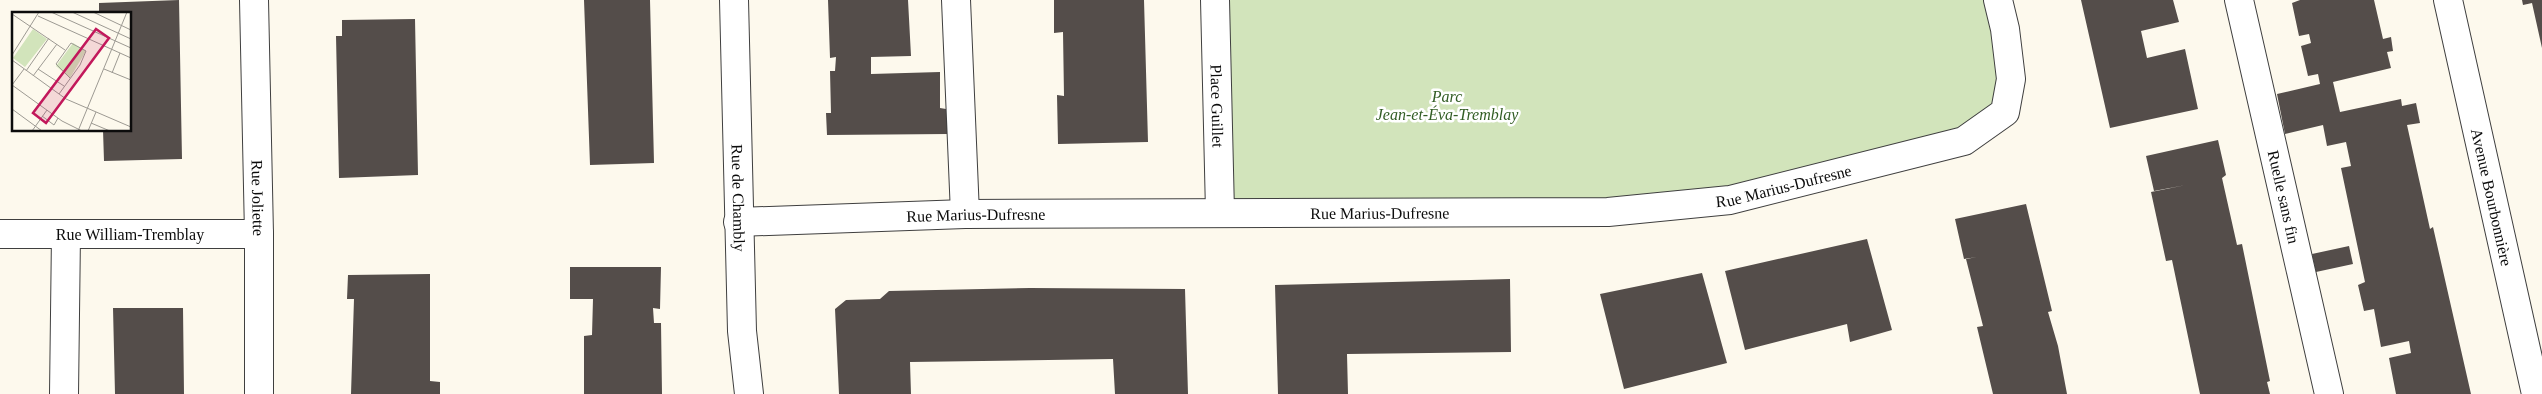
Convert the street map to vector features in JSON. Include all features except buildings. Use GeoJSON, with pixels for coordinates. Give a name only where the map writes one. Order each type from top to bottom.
{"type":"FeatureCollection","features":[{"type":"Feature","properties":{"kind":"street","name":"Rue Joliette"},"geometry":{"type":"LineString","coordinates":[[254,0],[259,234],[259,394]]}},
{"type":"Feature","properties":{"kind":"street","name":"Rue de Chambly"},"geometry":{"type":"LineString","coordinates":[[734,0],[742,331],[749,394]]}},
{"type":"Feature","properties":{"kind":"street"},"geometry":{"type":"LineString","coordinates":[[956,0],[965,214]]}},
{"type":"Feature","properties":{"kind":"street","name":"Place Guillet"},"geometry":{"type":"LineString","coordinates":[[1215,0],[1220,212]]}},
{"type":"Feature","properties":{"kind":"street","name":"Rue Marius-Dufresne"},"geometry":{"type":"LineString","coordinates":[[738,222],[965,214],[1608,212],[1730,200],[1964,141],[2005,112],[2011,80],[2005,29],[1998,0]]}},
{"type":"Feature","properties":{"kind":"street","name":"Ruelle sans fin"},"geometry":{"type":"LineString","coordinates":[[2239,0],[2329,394]]}},
{"type":"Feature","properties":{"kind":"street","name":"Avenue Bourbonnière"},"geometry":{"type":"LineString","coordinates":[[2448,0],[2536,394]]}},
{"type":"Feature","properties":{"kind":"street","name":"Rue William-Tremblay"},"geometry":{"type":"LineString","coordinates":[[0,234],[259,234]]}},
{"type":"Feature","properties":{"kind":"street"},"geometry":{"type":"LineString","coordinates":[[64,394],[66,234]]}},
{"type":"Feature","properties":{"kind":"green space","name":"Parc Jean-et-Éva-Tremblay"},"geometry":{"type":"Polygon","coordinates":[[[1215,0],[1998,0],[2005,112],[1964,141],[1730,200],[1220,212],[1215,0]]]}}]}
